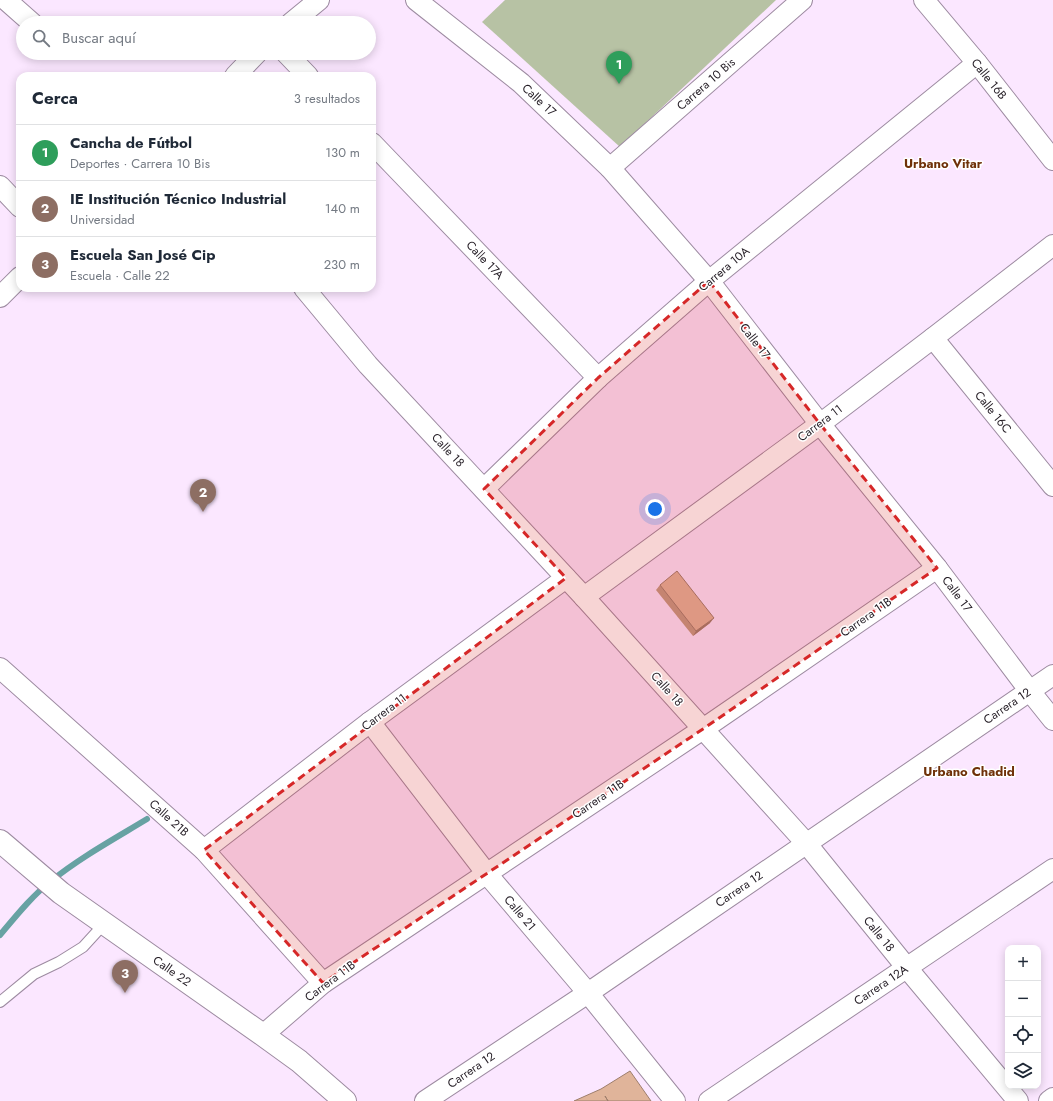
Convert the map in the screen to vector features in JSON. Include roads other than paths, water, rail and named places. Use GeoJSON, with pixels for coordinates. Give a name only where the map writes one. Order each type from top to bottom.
{"type":"FeatureCollection","features":[{"type":"Feature","properties":{"kind":"street"},"geometry":{"type":"LineString","coordinates":[[6,0],[24,16]]}},
{"type":"Feature","properties":{"kind":"street"},"geometry":{"type":"LineString","coordinates":[[300,16],[319,0]]}},
{"type":"Feature","properties":{"kind":"street","name":"Calle 17"},"geometry":{"type":"LineString","coordinates":[[416,0],[521,83],[610,168],[709,281],[820,424],[937,568],[1053,720]]}},
{"type":"Feature","properties":{"kind":"street","name":"Carrera 10 Bis"},"geometry":{"type":"LineString","coordinates":[[610,168],[802,0]]}},
{"type":"Feature","properties":{"kind":"street","name":"Calle 16B"},"geometry":{"type":"LineString","coordinates":[[924,0],[977,63],[1053,160]]}},
{"type":"Feature","properties":{"kind":"street"},"geometry":{"type":"LineString","coordinates":[[239,72],[251,60]]}},
{"type":"Feature","properties":{"kind":"street"},"geometry":{"type":"LineString","coordinates":[[293,60],[304,72]]}},
{"type":"Feature","properties":{"kind":"street","name":"Carrera 10A"},"geometry":{"type":"LineString","coordinates":[[484,489],[598,378],[709,281],[977,63]]}},
{"type":"Feature","properties":{"kind":"street","name":"Calle 17A"},"geometry":{"type":"LineString","coordinates":[[376,147],[598,378]]}},
{"type":"Feature","properties":{"kind":"street"},"geometry":{"type":"LineString","coordinates":[[0,186],[16,203]]}},
{"type":"Feature","properties":{"kind":"street","name":"Carrera 11"},"geometry":{"type":"LineString","coordinates":[[584,597],[820,424],[1053,245]]}},
{"type":"Feature","properties":{"kind":"street"},"geometry":{"type":"LineString","coordinates":[[0,297],[16,281]]}},
{"type":"Feature","properties":{"kind":"street","name":"Calle 18"},"geometry":{"type":"LineString","coordinates":[[307,292],[368,365],[584,597],[806,843],[907,968],[1018,1101]]}},
{"type":"Feature","properties":{"kind":"street","name":"Calle 16C"},"geometry":{"type":"LineString","coordinates":[[933,338],[1053,486]]}},
{"type":"Feature","properties":{"kind":"street","name":"Carrera 11B"},"geometry":{"type":"LineString","coordinates":[[263,1035],[323,984],[703,729],[937,568]]}},
{"type":"Feature","properties":{"kind":"street","name":"Carrera 11"},"geometry":{"type":"LineString","coordinates":[[204,850],[370,722],[566,578]]}},
{"type":"Feature","properties":{"kind":"street","name":"Calle 21B"},"geometry":{"type":"LineString","coordinates":[[0,668],[204,850],[323,984]]}},
{"type":"Feature","properties":{"kind":"street","name":"Carrera 12"},"geometry":{"type":"LineString","coordinates":[[425,1101],[588,993],[1053,675]]}},
{"type":"Feature","properties":{"kind":"street","name":"Calle 21"},"geometry":{"type":"LineString","coordinates":[[370,722],[487,874],[588,993],[674,1101]]}},
{"type":"Feature","properties":{"kind":"street","name":"Calle 22"},"geometry":{"type":"LineString","coordinates":[[0,841],[61,893],[299,1061],[345,1101]]}},
{"type":"Feature","properties":{"kind":"street","name":"Carrera 12A"},"geometry":{"type":"LineString","coordinates":[[709,1101],[1053,869]]}},
{"type":"Feature","properties":{"kind":"street"},"geometry":{"type":"LineString","coordinates":[[1049,1101],[1053,1098]]}},
{"type":"Feature","properties":{"kind":"lane"},"geometry":{"type":"LineString","coordinates":[[0,1002],[34,974],[59,962],[83,947],[104,924]]}},
{"type":"Feature","properties":{"kind":"waterway"},"geometry":{"type":"LineString","coordinates":[[0,935],[31,900],[62,872],[147,819]]}},
{"type":"Feature","properties":{"kind":"place","name":"Cancha de Fútbol"},"geometry":{"type":"Point","coordinates":[619,84]}},
{"type":"Feature","properties":{"kind":"place","name":"IE Institución Técnico Industrial"},"geometry":{"type":"Point","coordinates":[203,512]}},
{"type":"Feature","properties":{"kind":"place","name":"Escuela San José Cip"},"geometry":{"type":"Point","coordinates":[125,993]}},
{"type":"Feature","properties":{"kind":"district","name":"Urbano Vitar"},"geometry":{"type":"Point","coordinates":[943,163]}},
{"type":"Feature","properties":{"kind":"district","name":"Urbano Chadid"},"geometry":{"type":"Point","coordinates":[969,771]}}]}
